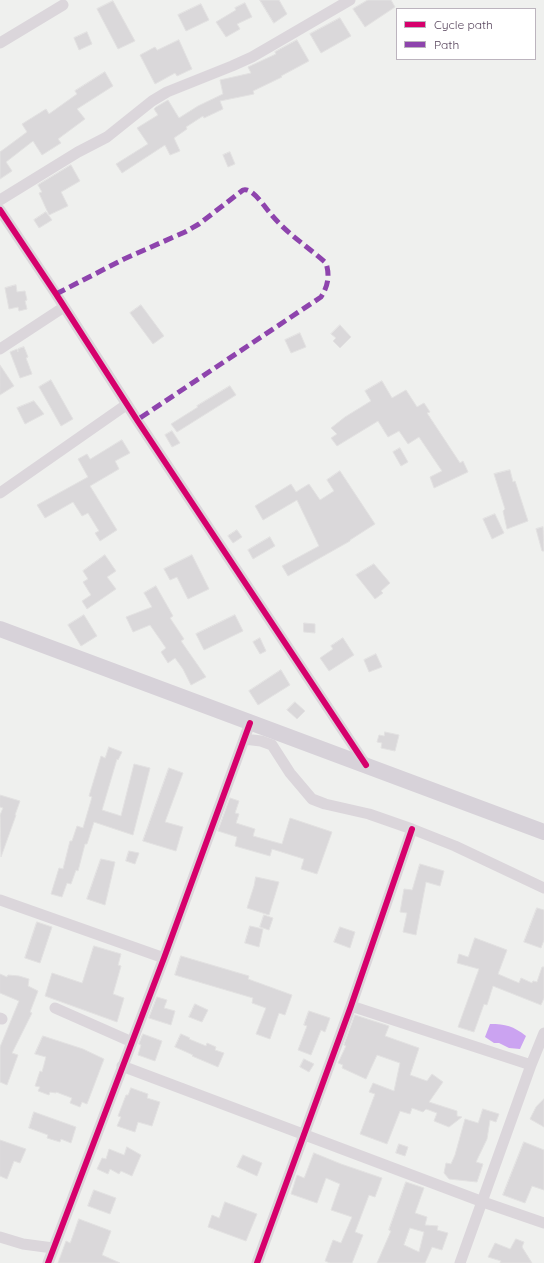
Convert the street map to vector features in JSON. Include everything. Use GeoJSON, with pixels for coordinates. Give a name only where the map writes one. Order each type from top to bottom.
{"type":"FeatureCollection","features":[{"type":"Feature","properties":{"kind":"main road"},"geometry":{"type":"LineString","coordinates":[[0,629],[544,832]]}},
{"type":"Feature","properties":{"kind":"street"},"geometry":{"type":"LineString","coordinates":[[0,200],[78,152],[107,137],[152,101],[167,92],[252,57],[350,0]]}},
{"type":"Feature","properties":{"kind":"street"},"geometry":{"type":"LineString","coordinates":[[0,43],[63,5]]}},
{"type":"Feature","properties":{"kind":"street"},"geometry":{"type":"LineString","coordinates":[[0,210],[4,226],[64,307],[126,405],[366,765]]}},
{"type":"Feature","properties":{"kind":"street"},"geometry":{"type":"LineString","coordinates":[[0,349],[64,307]]}},
{"type":"Feature","properties":{"kind":"street"},"geometry":{"type":"LineString","coordinates":[[0,493],[126,405]]}},
{"type":"Feature","properties":{"kind":"street"},"geometry":{"type":"LineString","coordinates":[[48,1263],[164,958],[250,723]]}},
{"type":"Feature","properties":{"kind":"street"},"geometry":{"type":"LineString","coordinates":[[244,739],[261,741],[272,745],[290,773],[312,799],[325,804],[369,814],[412,828],[455,846],[544,888]]}},
{"type":"Feature","properties":{"kind":"street"},"geometry":{"type":"LineString","coordinates":[[258,1263],[351,1006],[412,828]]}},
{"type":"Feature","properties":{"kind":"street"},"geometry":{"type":"LineString","coordinates":[[0,900],[164,958]]}},
{"type":"Feature","properties":{"kind":"street"},"geometry":{"type":"LineString","coordinates":[[351,1006],[531,1065]]}},
{"type":"Feature","properties":{"kind":"street"},"geometry":{"type":"LineString","coordinates":[[55,1008],[132,1042]]}},
{"type":"Feature","properties":{"kind":"street"},"geometry":{"type":"LineString","coordinates":[[460,1263],[531,1065],[544,1033]]}},
{"type":"Feature","properties":{"kind":"street"},"geometry":{"type":"LineString","coordinates":[[122,1066],[483,1202],[544,1223]]}},
{"type":"Feature","properties":{"kind":"street"},"geometry":{"type":"LineString","coordinates":[[0,1237],[23,1244],[54,1248]]}},
{"type":"Feature","properties":{"kind":"shaded area"},"geometry":{"type":"Polygon","coordinates":[[[490,1024],[509,1026],[526,1036],[520,1049],[509,1048],[499,1043],[494,1043],[485,1037],[490,1024]]]}},
{"type":"Feature","properties":{"kind":"building"},"geometry":{"type":"Polygon","coordinates":[[[260,0],[279,0],[287,14],[274,23],[260,0]]]}},
{"type":"Feature","properties":{"kind":"building"},"geometry":{"type":"Polygon","coordinates":[[[368,0],[391,0],[395,7],[365,27],[353,9],[368,0]]]}},
{"type":"Feature","properties":{"kind":"building"},"geometry":{"type":"Polygon","coordinates":[[[113,1],[135,41],[118,49],[97,9],[113,1]]]}},
{"type":"Feature","properties":{"kind":"building"},"geometry":{"type":"Polygon","coordinates":[[[245,3],[252,17],[237,24],[240,29],[226,37],[216,22],[236,10],[235,8],[245,3]]]}},
{"type":"Feature","properties":{"kind":"building"},"geometry":{"type":"Polygon","coordinates":[[[201,4],[209,20],[186,31],[178,15],[201,4]]]}},
{"type":"Feature","properties":{"kind":"building"},"geometry":{"type":"Polygon","coordinates":[[[340,18],[351,36],[321,53],[310,34],[340,18]]]}},
{"type":"Feature","properties":{"kind":"building"},"geometry":{"type":"Polygon","coordinates":[[[87,32],[92,44],[79,50],[74,38],[87,32]]]}},
{"type":"Feature","properties":{"kind":"building"},"geometry":{"type":"Polygon","coordinates":[[[179,40],[192,69],[177,76],[175,73],[155,84],[140,55],[155,47],[157,50],[179,40]]]}},
{"type":"Feature","properties":{"kind":"building"},"geometry":{"type":"Polygon","coordinates":[[[297,40],[309,61],[281,76],[282,77],[253,91],[254,94],[220,101],[223,109],[204,118],[203,116],[186,127],[187,129],[174,138],[180,151],[170,155],[165,145],[122,173],[116,164],[148,144],[137,128],[158,115],[154,109],[156,107],[168,100],[179,118],[198,106],[223,94],[220,80],[251,73],[248,67],[276,54],[275,52],[297,40]]]}},
{"type":"Feature","properties":{"kind":"building"},"geometry":{"type":"Polygon","coordinates":[[[105,72],[113,86],[77,109],[85,119],[58,139],[61,143],[42,155],[33,141],[6,162],[12,171],[0,179],[0,152],[27,132],[22,124],[46,109],[49,114],[77,94],[75,91],[105,72]]]}},
{"type":"Feature","properties":{"kind":"building"},"geometry":{"type":"Polygon","coordinates":[[[230,152],[235,164],[228,167],[223,155],[230,152]]]}},
{"type":"Feature","properties":{"kind":"building"},"geometry":{"type":"Polygon","coordinates":[[[71,165],[80,181],[61,192],[68,206],[49,215],[39,193],[42,192],[38,185],[71,165]]]}},
{"type":"Feature","properties":{"kind":"building"},"geometry":{"type":"Polygon","coordinates":[[[46,212],[52,220],[39,228],[34,220],[46,212]]]}},
{"type":"Feature","properties":{"kind":"building"},"geometry":{"type":"Polygon","coordinates":[[[16,285],[17,292],[25,291],[27,309],[19,311],[18,307],[9,309],[5,288],[16,285]]]}},
{"type":"Feature","properties":{"kind":"building"},"geometry":{"type":"Polygon","coordinates":[[[141,305],[164,336],[153,344],[130,313],[141,305]]]}},
{"type":"Feature","properties":{"kind":"building"},"geometry":{"type":"Polygon","coordinates":[[[340,325],[351,337],[340,348],[333,341],[336,338],[331,334],[340,325]]]}},
{"type":"Feature","properties":{"kind":"building"},"geometry":{"type":"Polygon","coordinates":[[[300,333],[306,347],[291,353],[285,340],[300,333]]]}},
{"type":"Feature","properties":{"kind":"building"},"geometry":{"type":"Polygon","coordinates":[[[24,347],[28,357],[26,358],[32,374],[20,378],[10,352],[17,349],[18,352],[18,349],[24,347]]]}},
{"type":"Feature","properties":{"kind":"building"},"geometry":{"type":"Polygon","coordinates":[[[0,365],[14,386],[0,395],[0,365]]]}},
{"type":"Feature","properties":{"kind":"building"},"geometry":{"type":"Polygon","coordinates":[[[51,380],[73,419],[61,426],[39,387],[51,380]]]}},
{"type":"Feature","properties":{"kind":"building"},"geometry":{"type":"Polygon","coordinates":[[[382,381],[392,398],[406,390],[417,407],[424,403],[430,412],[427,413],[460,463],[463,461],[468,472],[434,488],[430,477],[442,471],[419,437],[408,444],[399,431],[388,437],[378,421],[337,446],[331,438],[337,434],[331,428],[345,417],[371,401],[365,391],[382,381]]]}},
{"type":"Feature","properties":{"kind":"building"},"geometry":{"type":"Polygon","coordinates":[[[230,386],[236,395],[177,432],[171,424],[198,407],[197,406],[230,386]]]}},
{"type":"Feature","properties":{"kind":"building"},"geometry":{"type":"Polygon","coordinates":[[[34,401],[44,414],[25,424],[17,408],[34,401]]]}},
{"type":"Feature","properties":{"kind":"building"},"geometry":{"type":"Polygon","coordinates":[[[172,431],[180,443],[172,447],[165,435],[172,431]]]}},
{"type":"Feature","properties":{"kind":"building"},"geometry":{"type":"Polygon","coordinates":[[[122,440],[130,453],[115,461],[119,469],[90,486],[117,530],[100,541],[95,533],[99,531],[88,513],[82,516],[73,502],[45,518],[37,505],[88,477],[78,459],[87,454],[90,459],[122,440]]]}},
{"type":"Feature","properties":{"kind":"building"},"geometry":{"type":"Polygon","coordinates":[[[400,448],[408,462],[401,466],[393,452],[400,448]]]}},
{"type":"Feature","properties":{"kind":"building"},"geometry":{"type":"Polygon","coordinates":[[[510,470],[528,521],[507,529],[503,511],[505,509],[494,474],[510,470]]]}},
{"type":"Feature","properties":{"kind":"building"},"geometry":{"type":"Polygon","coordinates":[[[340,471],[375,524],[350,541],[288,576],[282,566],[319,546],[297,500],[263,520],[255,506],[291,484],[296,492],[309,484],[320,500],[334,491],[327,480],[340,471]]]}},
{"type":"Feature","properties":{"kind":"building"},"geometry":{"type":"Polygon","coordinates":[[[495,514],[504,533],[492,539],[483,519],[495,514]]]}},
{"type":"Feature","properties":{"kind":"building"},"geometry":{"type":"Polygon","coordinates":[[[543,527],[544,551],[542,551],[536,529],[543,527]]]}},
{"type":"Feature","properties":{"kind":"building"},"geometry":{"type":"Polygon","coordinates":[[[237,530],[242,537],[233,543],[228,536],[237,530]]]}},
{"type":"Feature","properties":{"kind":"building"},"geometry":{"type":"Polygon","coordinates":[[[270,537],[275,546],[253,559],[248,550],[270,537]]]}},
{"type":"Feature","properties":{"kind":"building"},"geometry":{"type":"Polygon","coordinates":[[[105,555],[116,571],[107,577],[116,589],[87,609],[82,601],[91,595],[83,582],[88,579],[83,571],[105,555]]]}},
{"type":"Feature","properties":{"kind":"building"},"geometry":{"type":"Polygon","coordinates":[[[192,555],[209,589],[188,599],[177,577],[170,580],[164,569],[192,555]]]}},
{"type":"Feature","properties":{"kind":"building"},"geometry":{"type":"Polygon","coordinates":[[[374,564],[390,583],[381,591],[383,593],[375,599],[356,575],[374,564]]]}},
{"type":"Feature","properties":{"kind":"building"},"geometry":{"type":"Polygon","coordinates":[[[156,586],[173,616],[170,618],[184,639],[181,641],[206,677],[191,685],[183,669],[175,658],[168,663],[161,652],[166,648],[150,625],[133,632],[126,617],[152,607],[144,593],[156,586]]]}},
{"type":"Feature","properties":{"kind":"building"},"geometry":{"type":"Polygon","coordinates":[[[84,615],[97,636],[81,646],[68,625],[84,615]]]}},
{"type":"Feature","properties":{"kind":"building"},"geometry":{"type":"Polygon","coordinates":[[[235,615],[243,631],[204,650],[196,634],[235,615]]]}},
{"type":"Feature","properties":{"kind":"building"},"geometry":{"type":"Polygon","coordinates":[[[304,623],[315,624],[315,633],[304,632],[304,623]]]}},
{"type":"Feature","properties":{"kind":"building"},"geometry":{"type":"Polygon","coordinates":[[[260,638],[266,651],[260,654],[253,642],[260,638]]]}},
{"type":"Feature","properties":{"kind":"building"},"geometry":{"type":"Polygon","coordinates":[[[343,638],[354,655],[329,671],[320,658],[333,649],[331,646],[343,638]]]}},
{"type":"Feature","properties":{"kind":"building"},"geometry":{"type":"Polygon","coordinates":[[[376,654],[382,667],[369,672],[364,660],[376,654]]]}},
{"type":"Feature","properties":{"kind":"building"},"geometry":{"type":"Polygon","coordinates":[[[281,670],[290,685],[258,705],[249,691],[281,670]]]}},
{"type":"Feature","properties":{"kind":"building"},"geometry":{"type":"Polygon","coordinates":[[[295,702],[305,711],[297,719],[287,710],[295,702]]]}},
{"type":"Feature","properties":{"kind":"building"},"geometry":{"type":"Polygon","coordinates":[[[385,732],[399,735],[395,751],[381,748],[382,743],[377,742],[379,735],[384,736],[385,732]]]}},
{"type":"Feature","properties":{"kind":"building"},"geometry":{"type":"Polygon","coordinates":[[[109,747],[122,752],[118,760],[117,759],[102,810],[121,816],[134,764],[150,768],[133,835],[94,822],[87,844],[85,844],[78,871],[76,870],[71,884],[67,883],[62,897],[51,894],[59,868],[63,869],[70,841],[72,841],[77,826],[83,828],[92,797],[89,796],[101,756],[105,758],[109,747]]]}},
{"type":"Feature","properties":{"kind":"building"},"geometry":{"type":"Polygon","coordinates":[[[169,768],[183,773],[165,822],[183,827],[176,851],[143,841],[169,768]]]}},
{"type":"Feature","properties":{"kind":"building"},"geometry":{"type":"Polygon","coordinates":[[[0,795],[20,801],[1,857],[0,815],[3,808],[0,807],[0,795]]]}},
{"type":"Feature","properties":{"kind":"building"},"geometry":{"type":"Polygon","coordinates":[[[230,798],[239,801],[235,813],[239,814],[236,823],[255,829],[253,836],[282,844],[290,818],[332,832],[317,874],[301,869],[304,859],[272,849],[270,856],[235,846],[237,837],[218,831],[230,798]]]}},
{"type":"Feature","properties":{"kind":"building"},"geometry":{"type":"Polygon","coordinates":[[[129,851],[139,853],[135,864],[126,861],[129,851]]]}},
{"type":"Feature","properties":{"kind":"building"},"geometry":{"type":"Polygon","coordinates":[[[101,859],[115,862],[105,905],[87,899],[101,859]]]}},
{"type":"Feature","properties":{"kind":"building"},"geometry":{"type":"Polygon","coordinates":[[[420,864],[444,871],[440,886],[426,882],[416,935],[403,932],[407,913],[400,912],[404,889],[412,890],[420,864]]]}},
{"type":"Feature","properties":{"kind":"building"},"geometry":{"type":"Polygon","coordinates":[[[256,877],[279,882],[269,915],[247,908],[256,877]]]}},
{"type":"Feature","properties":{"kind":"building"},"geometry":{"type":"Polygon","coordinates":[[[537,908],[544,910],[544,940],[541,948],[524,942],[537,908]]]}},
{"type":"Feature","properties":{"kind":"building"},"geometry":{"type":"Polygon","coordinates":[[[264,915],[273,918],[269,930],[260,927],[264,915]]]}},
{"type":"Feature","properties":{"kind":"building"},"geometry":{"type":"Polygon","coordinates":[[[37,922],[52,927],[40,963],[25,958],[37,922]]]}},
{"type":"Feature","properties":{"kind":"building"},"geometry":{"type":"Polygon","coordinates":[[[250,926],[263,929],[259,947],[245,943],[250,926]]]}},
{"type":"Feature","properties":{"kind":"building"},"geometry":{"type":"Polygon","coordinates":[[[340,927],[355,932],[350,948],[334,942],[340,927]]]}},
{"type":"Feature","properties":{"kind":"building"},"geometry":{"type":"Polygon","coordinates":[[[475,938],[507,950],[498,974],[519,983],[521,978],[532,983],[533,981],[537,982],[542,967],[544,967],[544,998],[541,1005],[493,986],[487,1005],[484,1004],[474,1032],[458,1027],[479,969],[457,963],[459,954],[468,957],[475,938]]]}},
{"type":"Feature","properties":{"kind":"building"},"geometry":{"type":"Polygon","coordinates":[[[94,946],[121,954],[118,965],[121,966],[113,994],[124,998],[117,1022],[45,996],[52,973],[82,983],[94,946]]]}},
{"type":"Feature","properties":{"kind":"building"},"geometry":{"type":"Polygon","coordinates":[[[181,956],[249,976],[248,979],[292,995],[285,1015],[279,1013],[270,1039],[256,1034],[266,1008],[252,1003],[253,998],[175,975],[181,956]]]}},
{"type":"Feature","properties":{"kind":"building"},"geometry":{"type":"Polygon","coordinates":[[[0,974],[7,977],[8,975],[19,976],[29,979],[28,986],[38,991],[30,1012],[32,1013],[12,1053],[18,1055],[7,1085],[0,1082],[0,1047],[19,1001],[0,993],[0,974]]]}},
{"type":"Feature","properties":{"kind":"building"},"geometry":{"type":"Polygon","coordinates":[[[157,997],[167,1000],[164,1008],[175,1011],[171,1025],[149,1018],[157,997]]]}},
{"type":"Feature","properties":{"kind":"building"},"geometry":{"type":"Polygon","coordinates":[[[195,1004],[208,1010],[202,1022],[189,1017],[195,1004]]]}},
{"type":"Feature","properties":{"kind":"building"},"geometry":{"type":"Polygon","coordinates":[[[309,1011],[330,1018],[325,1032],[321,1030],[311,1055],[298,1050],[307,1026],[304,1025],[309,1011]]]}},
{"type":"Feature","properties":{"kind":"building"},"geometry":{"type":"Polygon","coordinates":[[[355,1015],[389,1026],[385,1036],[419,1048],[410,1075],[427,1081],[432,1074],[443,1082],[429,1102],[457,1111],[457,1116],[462,1117],[449,1127],[434,1121],[437,1113],[426,1109],[423,1112],[412,1108],[410,1114],[400,1111],[387,1144],[360,1134],[375,1094],[369,1092],[373,1083],[394,1091],[400,1063],[377,1055],[366,1079],[342,1068],[343,1065],[338,1063],[346,1046],[344,1045],[355,1015]]]}},
{"type":"Feature","properties":{"kind":"building"},"geometry":{"type":"Polygon","coordinates":[[[143,1034],[162,1041],[155,1061],[138,1055],[141,1045],[139,1044],[143,1034]]]}},
{"type":"Feature","properties":{"kind":"building"},"geometry":{"type":"Polygon","coordinates":[[[181,1034],[206,1046],[207,1043],[216,1047],[215,1050],[224,1053],[218,1067],[175,1047],[181,1034]]]}},
{"type":"Feature","properties":{"kind":"building"},"geometry":{"type":"Polygon","coordinates":[[[43,1036],[83,1049],[104,1059],[87,1104],[82,1102],[80,1107],[70,1103],[72,1098],[56,1092],[50,1092],[49,1095],[38,1091],[40,1087],[35,1086],[40,1071],[42,1072],[46,1057],[35,1054],[43,1036]]]}},
{"type":"Feature","properties":{"kind":"building"},"geometry":{"type":"Polygon","coordinates":[[[304,1059],[314,1064],[309,1072],[300,1067],[304,1059]]]}},
{"type":"Feature","properties":{"kind":"building"},"geometry":{"type":"Polygon","coordinates":[[[131,1088],[148,1094],[147,1098],[160,1102],[152,1126],[138,1122],[135,1132],[117,1126],[121,1117],[118,1116],[126,1095],[128,1095],[131,1088]]]}},
{"type":"Feature","properties":{"kind":"building"},"geometry":{"type":"Polygon","coordinates":[[[544,1099],[544,1127],[530,1119],[536,1107],[544,1099]]]}},
{"type":"Feature","properties":{"kind":"building"},"geometry":{"type":"Polygon","coordinates":[[[483,1109],[499,1114],[496,1122],[490,1120],[487,1139],[476,1162],[483,1164],[477,1182],[449,1179],[444,1173],[446,1163],[451,1164],[455,1155],[465,1119],[478,1123],[483,1109]]]}},
{"type":"Feature","properties":{"kind":"building"},"geometry":{"type":"Polygon","coordinates":[[[34,1112],[76,1127],[71,1143],[61,1139],[60,1142],[47,1138],[48,1135],[29,1128],[34,1112]]]}},
{"type":"Feature","properties":{"kind":"building"},"geometry":{"type":"Polygon","coordinates":[[[0,1140],[26,1149],[20,1163],[14,1161],[7,1179],[0,1176],[0,1140]]]}},
{"type":"Feature","properties":{"kind":"building"},"geometry":{"type":"Polygon","coordinates":[[[524,1142],[544,1150],[544,1190],[532,1186],[525,1203],[503,1195],[524,1142]]]}},
{"type":"Feature","properties":{"kind":"building"},"geometry":{"type":"Polygon","coordinates":[[[399,1144],[408,1147],[405,1156],[396,1153],[399,1144]]]}},
{"type":"Feature","properties":{"kind":"building"},"geometry":{"type":"Polygon","coordinates":[[[127,1147],[141,1155],[132,1176],[121,1171],[119,1174],[110,1169],[108,1174],[97,1169],[102,1158],[106,1159],[109,1149],[124,1155],[127,1147]]]}},
{"type":"Feature","properties":{"kind":"building"},"geometry":{"type":"Polygon","coordinates":[[[314,1153],[382,1178],[375,1197],[369,1195],[355,1232],[363,1235],[352,1263],[330,1263],[325,1261],[333,1240],[341,1243],[352,1217],[331,1210],[340,1184],[326,1178],[317,1203],[291,1194],[297,1175],[304,1178],[314,1153]]]}},
{"type":"Feature","properties":{"kind":"building"},"geometry":{"type":"Polygon","coordinates":[[[243,1155],[262,1163],[257,1176],[237,1167],[243,1155]]]}},
{"type":"Feature","properties":{"kind":"building"},"geometry":{"type":"Polygon","coordinates":[[[406,1182],[424,1188],[415,1213],[427,1217],[425,1225],[438,1226],[437,1230],[448,1233],[442,1250],[432,1247],[425,1263],[377,1263],[391,1231],[389,1230],[406,1182]],[[410,1228],[404,1245],[419,1252],[424,1232],[410,1228]]]}},
{"type":"Feature","properties":{"kind":"building"},"geometry":{"type":"Polygon","coordinates":[[[94,1190],[116,1198],[110,1214],[88,1206],[94,1190]]]}},
{"type":"Feature","properties":{"kind":"building"},"geometry":{"type":"Polygon","coordinates":[[[225,1202],[257,1214],[246,1241],[208,1227],[212,1215],[219,1218],[225,1202]]]}},
{"type":"Feature","properties":{"kind":"building"},"geometry":{"type":"Polygon","coordinates":[[[79,1219],[111,1231],[102,1255],[120,1263],[58,1263],[66,1241],[70,1243],[79,1219]]]}},
{"type":"Feature","properties":{"kind":"building"},"geometry":{"type":"Polygon","coordinates":[[[516,1239],[524,1242],[522,1247],[532,1263],[500,1263],[501,1261],[488,1257],[495,1243],[510,1249],[516,1239]]]}},
{"type":"Feature","properties":{"kind":"marked path"},"geometry":{"type":"LineString","coordinates":[[56,294],[124,259],[185,232],[199,224],[243,190],[250,191],[254,194],[283,227],[326,263],[328,281],[321,297],[137,420]]}},
{"type":"Feature","properties":{"kind":"cycle path"},"geometry":{"type":"LineString","coordinates":[[0,210],[137,420],[366,765]]}},
{"type":"Feature","properties":{"kind":"cycle path"},"geometry":{"type":"LineString","coordinates":[[48,1263],[164,958],[250,723]]}},
{"type":"Feature","properties":{"kind":"cycle path"},"geometry":{"type":"LineString","coordinates":[[257,1263],[351,1006],[412,829]]}}]}
